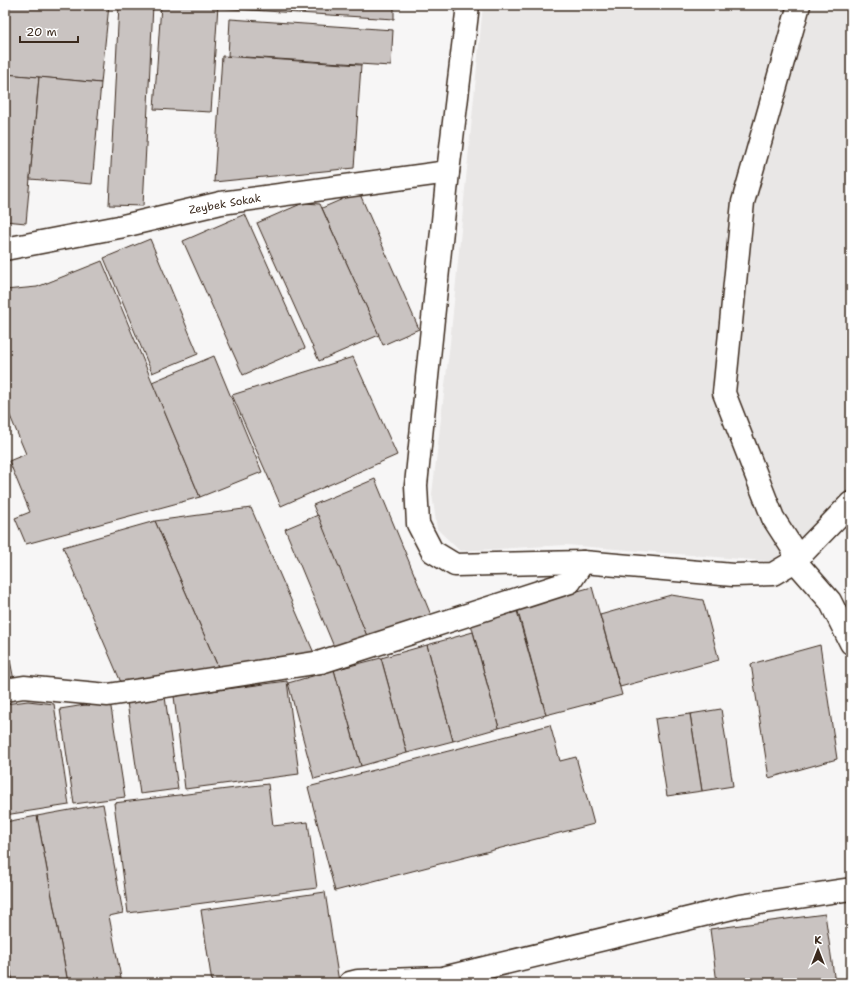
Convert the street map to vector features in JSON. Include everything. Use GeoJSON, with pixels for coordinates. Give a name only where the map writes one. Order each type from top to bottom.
{"type":"FeatureCollection","features":[{"type":"Feature","properties":{"kind":"street"},"geometry":{"type":"LineString","coordinates":[[468,5],[448,172],[416,485],[418,524],[432,551],[454,565],[583,562],[733,575],[773,574],[795,561],[851,503]]}},
{"type":"Feature","properties":{"kind":"street"},"geometry":{"type":"LineString","coordinates":[[799,5],[742,202],[724,393],[773,518],[793,549],[795,561],[830,601],[851,643]]}},
{"type":"Feature","properties":{"kind":"street","name":"Zeybek Sokak"},"geometry":{"type":"LineString","coordinates":[[5,249],[118,227],[220,203],[448,172]]}},
{"type":"Feature","properties":{"kind":"street"},"geometry":{"type":"LineString","coordinates":[[5,690],[24,687],[108,695],[321,662],[570,582],[583,562]]}},
{"type":"Feature","properties":{"kind":"street"},"geometry":{"type":"LineString","coordinates":[[350,983],[443,978],[740,906],[851,889]]}},
{"type":"Feature","properties":{"kind":"shaded area"},"geometry":{"type":"Polygon","coordinates":[[[483,5],[851,5],[851,487],[845,498],[779,562],[566,545],[460,551],[437,529],[432,494],[450,343],[483,5]]]}},
{"type":"Feature","properties":{"kind":"building"},"geometry":{"type":"Polygon","coordinates":[[[6,5],[109,5],[101,83],[5,74],[6,5]]]}},
{"type":"Feature","properties":{"kind":"building"},"geometry":{"type":"Polygon","coordinates":[[[119,5],[153,5],[143,206],[109,205],[119,5]]]}},
{"type":"Feature","properties":{"kind":"building"},"geometry":{"type":"Polygon","coordinates":[[[161,5],[218,5],[211,112],[154,109],[161,5]]]}},
{"type":"Feature","properties":{"kind":"building"},"geometry":{"type":"Polygon","coordinates":[[[218,5],[394,5],[394,19],[218,8],[218,5]]]}},
{"type":"Feature","properties":{"kind":"building"},"geometry":{"type":"Polygon","coordinates":[[[230,19],[393,30],[391,66],[228,56],[230,19]]]}},
{"type":"Feature","properties":{"kind":"building"},"geometry":{"type":"Polygon","coordinates":[[[222,56],[361,65],[354,168],[214,182],[222,56]]]}},
{"type":"Feature","properties":{"kind":"building"},"geometry":{"type":"Polygon","coordinates":[[[5,74],[39,77],[26,223],[5,221],[5,74]]]}},
{"type":"Feature","properties":{"kind":"building"},"geometry":{"type":"Polygon","coordinates":[[[39,77],[101,83],[92,184],[30,179],[39,77]]]}},
{"type":"Feature","properties":{"kind":"building"},"geometry":{"type":"Polygon","coordinates":[[[359,192],[419,329],[383,345],[322,208],[359,192]]]}},
{"type":"Feature","properties":{"kind":"building"},"geometry":{"type":"Polygon","coordinates":[[[303,203],[320,204],[379,335],[319,361],[257,223],[303,203]]]}},
{"type":"Feature","properties":{"kind":"building"},"geometry":{"type":"Polygon","coordinates":[[[245,214],[305,348],[243,375],[183,241],[245,214]]]}},
{"type":"Feature","properties":{"kind":"building"},"geometry":{"type":"Polygon","coordinates":[[[150,239],[198,354],[152,373],[104,258],[150,239]]]}},
{"type":"Feature","properties":{"kind":"building"},"geometry":{"type":"Polygon","coordinates":[[[102,261],[200,497],[26,544],[15,518],[30,512],[9,461],[26,454],[5,404],[5,290],[37,287],[102,261]]]}},
{"type":"Feature","properties":{"kind":"building"},"geometry":{"type":"Polygon","coordinates":[[[214,356],[262,472],[200,497],[152,382],[214,356]]]}},
{"type":"Feature","properties":{"kind":"building"},"geometry":{"type":"Polygon","coordinates":[[[353,357],[397,455],[281,506],[232,395],[353,357]]]}},
{"type":"Feature","properties":{"kind":"building"},"geometry":{"type":"Polygon","coordinates":[[[375,479],[433,620],[371,646],[313,505],[375,479]]]}},
{"type":"Feature","properties":{"kind":"building"},"geometry":{"type":"Polygon","coordinates":[[[251,508],[317,660],[221,674],[155,521],[251,508]]]}},
{"type":"Feature","properties":{"kind":"building"},"geometry":{"type":"Polygon","coordinates":[[[318,515],[369,641],[337,654],[285,529],[318,515]]]}},
{"type":"Feature","properties":{"kind":"building"},"geometry":{"type":"Polygon","coordinates":[[[155,521],[221,674],[123,687],[63,547],[155,521]]]}},
{"type":"Feature","properties":{"kind":"building"},"geometry":{"type":"Polygon","coordinates":[[[592,587],[622,695],[546,715],[517,608],[592,587]]]}},
{"type":"Feature","properties":{"kind":"building"},"geometry":{"type":"Polygon","coordinates":[[[671,595],[703,600],[719,660],[620,687],[600,615],[671,595]]]}},
{"type":"Feature","properties":{"kind":"building"},"geometry":{"type":"Polygon","coordinates":[[[517,611],[546,715],[499,728],[471,624],[517,611]]]}},
{"type":"Feature","properties":{"kind":"building"},"geometry":{"type":"Polygon","coordinates":[[[473,632],[499,728],[453,741],[427,645],[473,632]]]}},
{"type":"Feature","properties":{"kind":"building"},"geometry":{"type":"Polygon","coordinates":[[[5,636],[14,680],[5,682],[5,636]]]}},
{"type":"Feature","properties":{"kind":"building"},"geometry":{"type":"Polygon","coordinates":[[[427,645],[453,741],[407,753],[381,658],[427,645]]]}},
{"type":"Feature","properties":{"kind":"building"},"geometry":{"type":"Polygon","coordinates":[[[820,645],[837,759],[769,778],[751,664],[820,645]]]}},
{"type":"Feature","properties":{"kind":"building"},"geometry":{"type":"Polygon","coordinates":[[[381,658],[407,753],[361,766],[334,670],[381,658]]]}},
{"type":"Feature","properties":{"kind":"building"},"geometry":{"type":"Polygon","coordinates":[[[334,670],[361,766],[314,779],[288,683],[334,670]]]}},
{"type":"Feature","properties":{"kind":"building"},"geometry":{"type":"Polygon","coordinates":[[[287,681],[299,774],[185,789],[174,696],[287,681]]]}},
{"type":"Feature","properties":{"kind":"building"},"geometry":{"type":"Polygon","coordinates":[[[165,697],[178,789],[140,794],[127,702],[165,697]]]}},
{"type":"Feature","properties":{"kind":"building"},"geometry":{"type":"Polygon","coordinates":[[[28,701],[54,704],[69,805],[5,815],[5,704],[28,701]]]}},
{"type":"Feature","properties":{"kind":"building"},"geometry":{"type":"Polygon","coordinates":[[[110,701],[125,797],[74,804],[60,709],[110,701]]]}},
{"type":"Feature","properties":{"kind":"building"},"geometry":{"type":"Polygon","coordinates":[[[721,709],[733,786],[702,791],[690,714],[721,709]]]}},
{"type":"Feature","properties":{"kind":"building"},"geometry":{"type":"Polygon","coordinates":[[[690,714],[702,791],[667,796],[655,719],[690,714]]]}},
{"type":"Feature","properties":{"kind":"building"},"geometry":{"type":"Polygon","coordinates":[[[550,725],[560,761],[576,757],[594,824],[335,891],[308,787],[550,725]]]}},
{"type":"Feature","properties":{"kind":"building"},"geometry":{"type":"Polygon","coordinates":[[[268,784],[273,826],[308,822],[317,888],[128,913],[114,803],[268,784]]]}},
{"type":"Feature","properties":{"kind":"building"},"geometry":{"type":"Polygon","coordinates":[[[103,804],[123,913],[109,916],[122,983],[68,983],[37,816],[103,804]]]}},
{"type":"Feature","properties":{"kind":"building"},"geometry":{"type":"Polygon","coordinates":[[[37,816],[68,983],[13,983],[5,942],[5,822],[37,816]]]}},
{"type":"Feature","properties":{"kind":"building"},"geometry":{"type":"Polygon","coordinates":[[[325,892],[339,982],[212,983],[201,910],[325,892]]]}},
{"type":"Feature","properties":{"kind":"building"},"geometry":{"type":"Polygon","coordinates":[[[825,914],[835,983],[717,983],[710,929],[825,914]]]}},
{"type":"Feature","properties":{"kind":"building"},"geometry":{"type":"Polygon","coordinates":[[[5,942],[13,983],[5,983],[5,942]]]}}]}
